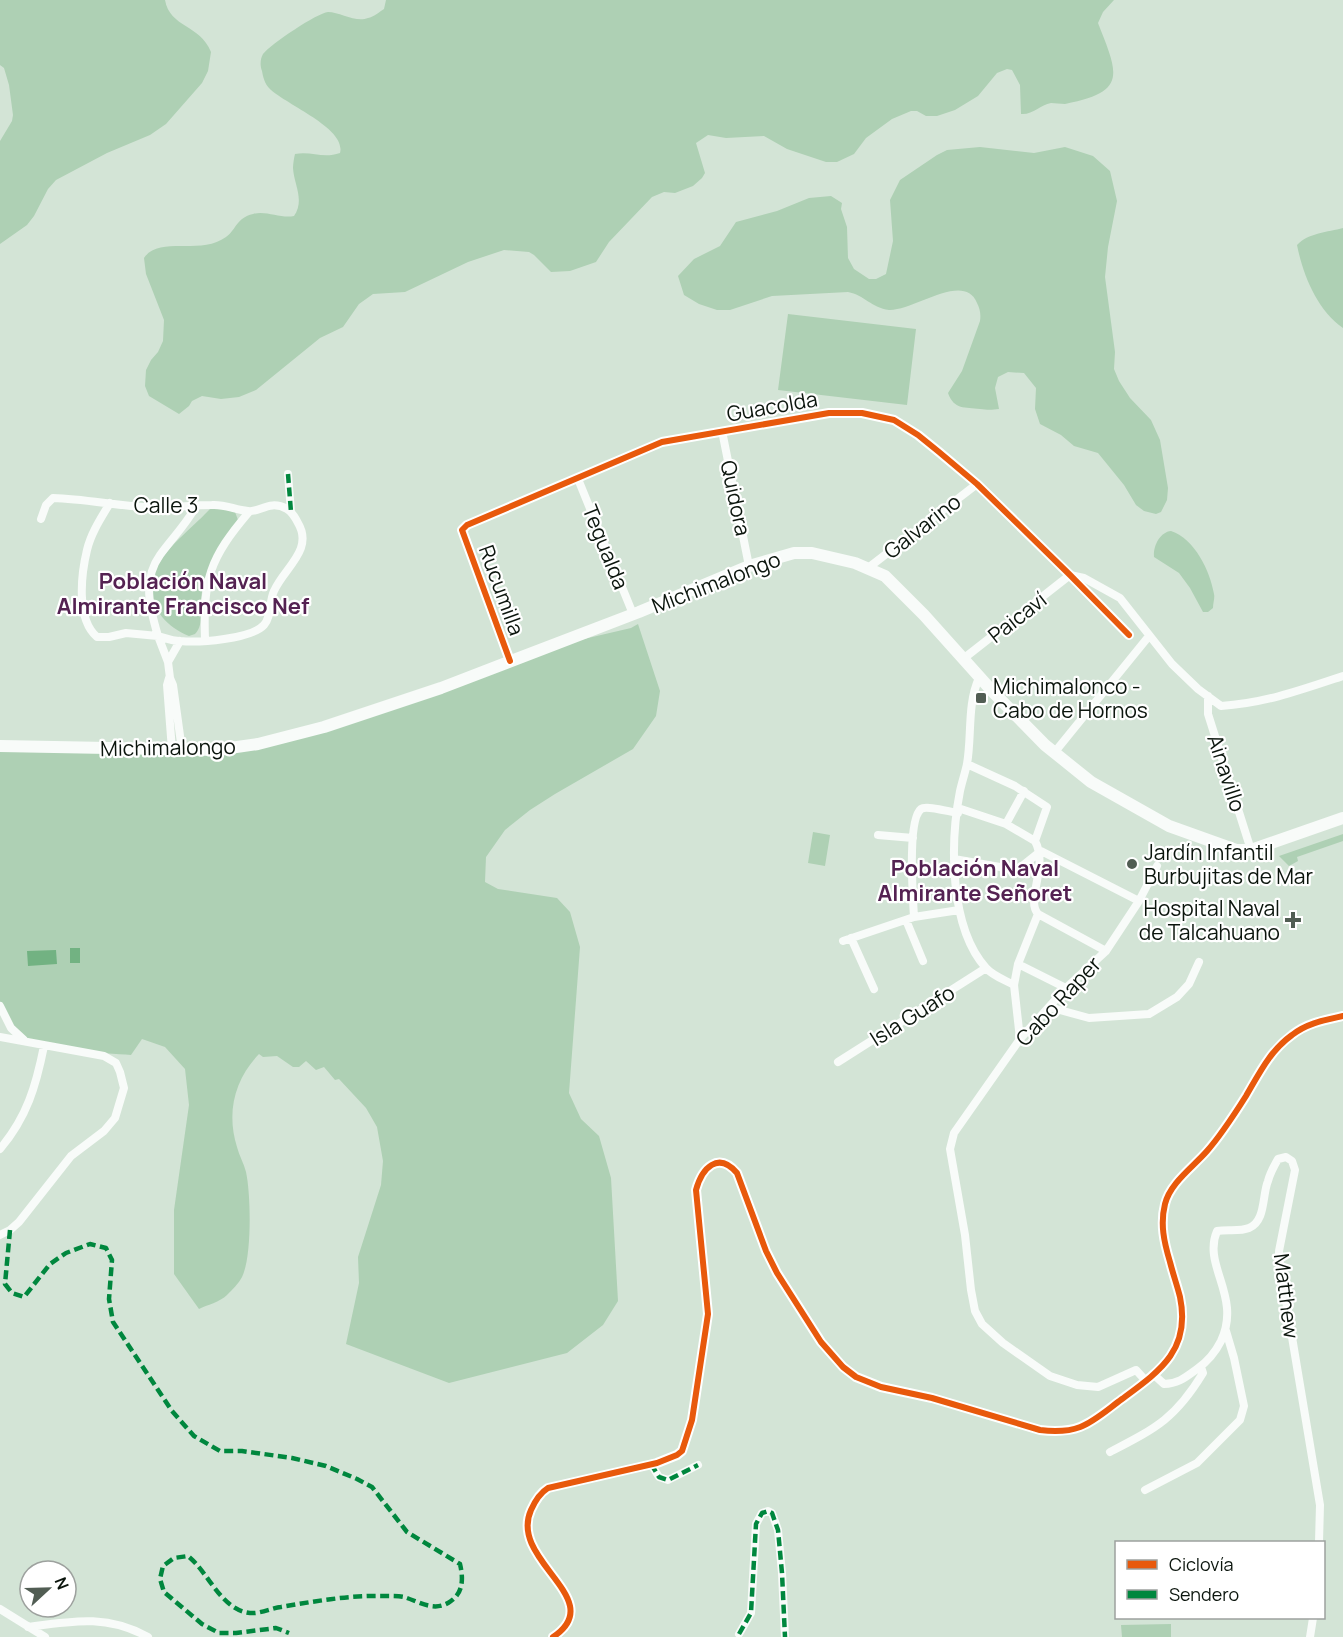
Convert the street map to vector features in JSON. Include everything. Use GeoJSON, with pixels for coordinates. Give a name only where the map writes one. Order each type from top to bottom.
{"type":"FeatureCollection","features":[{"type":"Feature","properties":{"kind":"main road","name":"Michimalongo"},"geometry":{"type":"LineString","coordinates":[[0,746],[220,750],[258,744],[324,727],[441,688],[750,566],[778,556],[801,552],[837,558],[885,576],[1054,753],[1090,782],[1170,826],[1236,850],[1251,850],[1343,818]]}},
{"type":"Feature","properties":{"kind":"street","name":"Guacolda"},"geometry":{"type":"LineString","coordinates":[[462,530],[467,525],[662,442],[829,413],[862,413],[894,420],[918,435],[977,484],[1129,635]]}},
{"type":"Feature","properties":{"kind":"street","name":"Quidora"},"geometry":{"type":"LineString","coordinates":[[722,431],[750,566]]}},
{"type":"Feature","properties":{"kind":"street"},"geometry":{"type":"LineString","coordinates":[[110,503],[93,534],[84,568],[83,608],[91,632],[97,637],[126,633],[180,641],[233,637],[253,632],[264,626],[278,583],[298,558],[302,529],[291,512],[288,474]]}},
{"type":"Feature","properties":{"kind":"street","name":"Tegualda"},"geometry":{"type":"LineString","coordinates":[[578,479],[633,614]]}},
{"type":"Feature","properties":{"kind":"street","name":"Galvarino"},"geometry":{"type":"LineString","coordinates":[[868,568],[977,484]]}},
{"type":"Feature","properties":{"kind":"street","name":"Calle 3"},"geometry":{"type":"LineString","coordinates":[[41,519],[46,505],[53,498],[92,500],[149,508],[213,504],[231,506],[249,512],[264,506],[273,506],[284,507],[291,512]]}},
{"type":"Feature","properties":{"kind":"street"},"geometry":{"type":"LineString","coordinates":[[177,750],[167,685],[170,678],[168,662],[149,602],[150,573],[160,554],[189,519],[196,506]]}},
{"type":"Feature","properties":{"kind":"street"},"geometry":{"type":"LineString","coordinates":[[205,640],[204,596],[211,568],[217,555],[249,512]]}},
{"type":"Feature","properties":{"kind":"street","name":"Rucumilla"},"geometry":{"type":"LineString","coordinates":[[462,530],[510,661]]}},
{"type":"Feature","properties":{"kind":"street"},"geometry":{"type":"LineString","coordinates":[[1070,574],[1093,583],[1120,598],[1172,664],[1221,706],[1250,704],[1282,697],[1343,676]]}},
{"type":"Feature","properties":{"kind":"street","name":"Paicaví"},"geometry":{"type":"LineString","coordinates":[[963,659],[1070,574]]}},
{"type":"Feature","properties":{"kind":"street"},"geometry":{"type":"LineString","coordinates":[[1054,753],[1149,636]]}},
{"type":"Feature","properties":{"kind":"street"},"geometry":{"type":"LineString","coordinates":[[168,662],[180,641]]}},
{"type":"Feature","properties":{"kind":"street"},"geometry":{"type":"LineString","coordinates":[[980,678],[972,706],[967,764],[958,811],[954,859],[959,910],[971,943],[986,968],[1014,985]]}},
{"type":"Feature","properties":{"kind":"street","name":"Ainavillo"},"geometry":{"type":"LineString","coordinates":[[1208,696],[1208,714],[1251,850]]}},
{"type":"Feature","properties":{"kind":"street"},"geometry":{"type":"LineString","coordinates":[[967,764],[1024,791],[1047,807],[1035,842]]}},
{"type":"Feature","properties":{"kind":"street"},"geometry":{"type":"LineString","coordinates":[[1006,824],[1024,791]]}},
{"type":"Feature","properties":{"kind":"street"},"geometry":{"type":"LineString","coordinates":[[923,961],[910,918],[913,838],[920,809],[925,807],[958,811],[1006,824],[1035,842],[1041,852],[1139,901]]}},
{"type":"Feature","properties":{"kind":"street"},"geometry":{"type":"LineString","coordinates":[[878,835],[913,838]]}},
{"type":"Feature","properties":{"kind":"street"},"geometry":{"type":"LineString","coordinates":[[954,859],[1017,870],[1041,852]]}},
{"type":"Feature","properties":{"kind":"street"},"geometry":{"type":"LineString","coordinates":[[1041,852],[1033,904],[1038,914],[1106,951]]}},
{"type":"Feature","properties":{"kind":"street","name":"Cabo Raper"},"geometry":{"type":"LineString","coordinates":[[1146,1381],[1136,1370],[1098,1387],[1077,1385],[1050,1376],[1003,1343],[982,1324],[975,1311],[971,1290],[965,1235],[950,1149],[954,1133],[1020,1039],[1066,988],[1106,951],[1139,901],[1157,866]]}},
{"type":"Feature","properties":{"kind":"street"},"geometry":{"type":"LineString","coordinates":[[874,989],[847,939],[910,918],[959,910]]}},
{"type":"Feature","properties":{"kind":"street"},"geometry":{"type":"LineString","coordinates":[[1020,1039],[1014,985],[1018,964],[1038,914]]}},
{"type":"Feature","properties":{"kind":"street"},"geometry":{"type":"LineString","coordinates":[[1049,1007],[1089,1018],[1149,1014],[1177,997],[1189,984],[1199,962]]}},
{"type":"Feature","properties":{"kind":"street"},"geometry":{"type":"LineString","coordinates":[[1018,964],[1066,988]]}},
{"type":"Feature","properties":{"kind":"street","name":"Isla Guafo"},"geometry":{"type":"LineString","coordinates":[[838,1062],[986,968]]}},
{"type":"Feature","properties":{"kind":"street"},"geometry":{"type":"LineString","coordinates":[[0,1006],[9,1024],[21,1039],[45,1046],[104,1056],[116,1063],[124,1088],[115,1118],[104,1131],[71,1156],[19,1222],[0,1235]]}},
{"type":"Feature","properties":{"kind":"street"},"geometry":{"type":"LineString","coordinates":[[553,1637],[568,1622],[571,1606],[568,1597],[538,1557],[528,1536],[530,1512],[539,1496],[548,1488],[651,1464],[677,1455],[682,1450],[692,1420],[708,1314],[696,1190],[702,1173],[710,1166],[720,1162],[730,1165],[737,1173],[766,1251],[787,1289],[832,1357],[856,1377],[881,1387],[932,1398],[1040,1430],[1066,1431],[1086,1425],[1146,1381],[1169,1359],[1176,1347],[1182,1322],[1180,1296],[1163,1238],[1162,1221],[1167,1196],[1229,1124],[1260,1069],[1274,1051],[1293,1034],[1310,1024],[1343,1016]]}},
{"type":"Feature","properties":{"kind":"street"},"geometry":{"type":"LineString","coordinates":[[9,1024],[0,1037],[27,1041]]}},
{"type":"Feature","properties":{"kind":"street"},"geometry":{"type":"LineString","coordinates":[[0,1149],[25,1113],[45,1046]]}},
{"type":"Feature","properties":{"kind":"street","name":"Matthew"},"geometry":{"type":"LineString","coordinates":[[1154,1374],[1164,1384],[1172,1384],[1201,1366],[1218,1347],[1226,1331],[1228,1302],[1214,1258],[1213,1239],[1216,1231],[1252,1227],[1260,1218],[1267,1182],[1278,1159],[1286,1157],[1292,1161],[1294,1170],[1279,1251],[1320,1505],[1319,1541]]}},
{"type":"Feature","properties":{"kind":"street"},"geometry":{"type":"LineString","coordinates":[[1145,1490],[1197,1463],[1240,1420],[1244,1406],[1226,1331]]}},
{"type":"Feature","properties":{"kind":"street"},"geometry":{"type":"LineString","coordinates":[[1110,1452],[1143,1435],[1168,1418],[1185,1400],[1203,1373],[1201,1366]]}},
{"type":"Feature","properties":{"kind":"street"},"geometry":{"type":"LineString","coordinates":[[651,1464],[659,1477],[668,1480],[698,1465]]}},
{"type":"Feature","properties":{"kind":"street"},"geometry":{"type":"LineString","coordinates":[[739,1634],[751,1613],[756,1524],[762,1514],[768,1511],[772,1513],[778,1530],[785,1637]]}},
{"type":"Feature","properties":{"kind":"street"},"geometry":{"type":"LineString","coordinates":[[0,1609],[45,1637]]}},
{"type":"Feature","properties":{"kind":"street"},"geometry":{"type":"LineString","coordinates":[[1310,1637],[1313,1619]]}},
{"type":"Feature","properties":{"kind":"street"},"geometry":{"type":"LineString","coordinates":[[28,1627],[78,1620],[123,1625],[148,1637]]}},
{"type":"Feature","properties":{"kind":"shaded area"},"geometry":{"type":"Polygon","coordinates":[[[0,0],[165,0],[173,16],[200,36],[211,52],[208,71],[202,83],[166,124],[150,135],[107,153],[56,180],[48,189],[27,225],[0,244],[0,141],[13,115],[9,85],[4,68],[0,65],[0,0]]]}},
{"type":"Feature","properties":{"kind":"shaded area"},"geometry":{"type":"Polygon","coordinates":[[[386,0],[1114,0],[1103,12],[1098,23],[1110,55],[1113,78],[1108,87],[1100,93],[1085,99],[1065,104],[1051,103],[1029,113],[1021,114],[1020,85],[1012,70],[1007,69],[997,73],[978,96],[955,110],[937,116],[926,116],[917,111],[911,111],[892,119],[866,138],[854,154],[837,162],[826,162],[787,149],[764,136],[726,138],[708,135],[696,143],[705,173],[702,178],[693,186],[675,193],[664,192],[652,197],[609,242],[596,262],[570,271],[551,272],[529,252],[504,250],[468,262],[405,292],[373,294],[359,304],[343,327],[320,338],[256,390],[239,397],[221,399],[202,396],[192,401],[179,414],[149,396],[145,386],[146,370],[163,341],[164,320],[146,274],[144,258],[151,251],[159,248],[216,242],[230,234],[243,218],[253,214],[294,216],[299,204],[293,168],[295,154],[334,155],[340,153],[340,144],[325,126],[269,88],[261,69],[262,56],[284,37],[322,14],[333,12],[363,19],[372,17],[384,9],[386,0]]]}},
{"type":"Feature","properties":{"kind":"shaded area"},"geometry":{"type":"Polygon","coordinates":[[[980,147],[1034,153],[1065,147],[1093,156],[1110,171],[1117,201],[1105,277],[1115,352],[1114,369],[1130,398],[1151,420],[1160,440],[1168,488],[1167,500],[1161,512],[1156,514],[1144,511],[1136,505],[1124,485],[1098,453],[1074,446],[1061,435],[1040,424],[1035,409],[1036,388],[1024,373],[1008,372],[998,377],[995,388],[999,409],[965,408],[953,402],[948,393],[962,371],[980,321],[979,307],[971,294],[950,291],[899,309],[889,310],[848,292],[772,296],[730,310],[717,310],[699,304],[684,295],[678,276],[694,259],[720,246],[736,222],[777,211],[809,198],[831,196],[842,203],[841,209],[847,227],[848,258],[854,269],[869,279],[876,279],[886,274],[893,241],[890,200],[900,180],[947,150],[980,147]]]}},
{"type":"Feature","properties":{"kind":"shaded area"},"geometry":{"type":"Polygon","coordinates":[[[1343,228],[1343,328],[1319,302],[1307,280],[1297,245],[1312,235],[1343,228]]]}},
{"type":"Feature","properties":{"kind":"shaded area"},"geometry":{"type":"Polygon","coordinates":[[[788,314],[916,329],[907,405],[778,390],[788,314]]]}},
{"type":"Feature","properties":{"kind":"shaded area"},"geometry":{"type":"Polygon","coordinates":[[[210,509],[235,512],[238,520],[219,547],[209,567],[201,599],[200,626],[195,634],[189,636],[168,623],[161,615],[152,595],[152,584],[155,572],[165,554],[210,509]]]}},
{"type":"Feature","properties":{"kind":"shaded area"},"geometry":{"type":"Polygon","coordinates":[[[1171,531],[1180,535],[1194,548],[1205,566],[1214,596],[1213,608],[1208,612],[1203,612],[1179,573],[1154,557],[1158,540],[1171,531]]]}},
{"type":"Feature","properties":{"kind":"shaded area"},"geometry":{"type":"Polygon","coordinates":[[[638,624],[660,691],[656,716],[633,749],[530,810],[505,830],[486,857],[485,882],[498,889],[557,898],[570,912],[580,947],[569,1093],[581,1119],[599,1136],[611,1178],[618,1301],[603,1325],[567,1353],[449,1383],[346,1344],[359,1283],[358,1257],[381,1185],[383,1161],[377,1127],[366,1108],[339,1079],[335,1080],[324,1067],[316,1070],[306,1061],[299,1067],[293,1067],[277,1056],[263,1057],[259,1054],[239,1085],[232,1121],[238,1150],[246,1172],[249,1195],[250,1226],[245,1268],[241,1279],[227,1295],[199,1309],[174,1274],[174,1210],[189,1105],[185,1069],[165,1047],[142,1039],[131,1055],[75,1050],[32,1040],[16,1029],[0,1006],[0,749],[220,750],[264,742],[541,649],[631,628],[638,624]]]}},
{"type":"Feature","properties":{"kind":"shaded area"},"geometry":{"type":"Polygon","coordinates":[[[813,832],[830,835],[825,866],[808,863],[813,832]]]}},
{"type":"Feature","properties":{"kind":"shaded area"},"geometry":{"type":"Polygon","coordinates":[[[1343,834],[1343,841],[1297,857],[1298,861],[1289,866],[1279,856],[1343,834]]]}},
{"type":"Feature","properties":{"kind":"shaded area"},"geometry":{"type":"Polygon","coordinates":[[[70,948],[80,948],[80,963],[70,963],[70,948]]]}},
{"type":"Feature","properties":{"kind":"shaded area"},"geometry":{"type":"Polygon","coordinates":[[[56,950],[57,964],[28,966],[27,951],[56,950]]]}},
{"type":"Feature","properties":{"kind":"shaded area"},"geometry":{"type":"Polygon","coordinates":[[[1171,1624],[1171,1637],[1122,1637],[1121,1625],[1171,1624]]]}},
{"type":"Feature","properties":{"kind":"marked path"},"geometry":{"type":"LineString","coordinates":[[288,474],[291,512]]}},
{"type":"Feature","properties":{"kind":"marked path"},"geometry":{"type":"LineString","coordinates":[[10,1230],[5,1284],[12,1293],[24,1297],[50,1264],[66,1253],[90,1244],[106,1248],[112,1260],[109,1299],[113,1322],[172,1411],[194,1436],[220,1451],[242,1451],[292,1458],[326,1466],[357,1479],[372,1487],[407,1532],[460,1564],[462,1579],[460,1589],[451,1601],[439,1606],[402,1597],[346,1597],[254,1613],[231,1605],[188,1556],[174,1558],[163,1566],[160,1579],[164,1592],[202,1624],[219,1633],[276,1628],[289,1633]]}},
{"type":"Feature","properties":{"kind":"marked path"},"geometry":{"type":"LineString","coordinates":[[651,1464],[659,1477],[668,1480],[698,1465]]}},
{"type":"Feature","properties":{"kind":"marked path"},"geometry":{"type":"LineString","coordinates":[[739,1634],[751,1613],[756,1524],[762,1513],[768,1511],[772,1513],[778,1530],[785,1637]]}},
{"type":"Feature","properties":{"kind":"cycle path"},"geometry":{"type":"LineString","coordinates":[[510,661],[462,530],[467,525],[662,442],[829,413],[862,413],[894,420],[918,435],[977,484],[1129,635]]}},
{"type":"Feature","properties":{"kind":"cycle path"},"geometry":{"type":"LineString","coordinates":[[553,1637],[567,1623],[570,1608],[565,1594],[533,1546],[528,1529],[531,1510],[538,1498],[548,1488],[657,1463],[682,1451],[692,1420],[708,1314],[696,1190],[702,1175],[712,1165],[723,1163],[737,1173],[766,1251],[777,1273],[821,1342],[843,1367],[856,1377],[881,1387],[932,1398],[1040,1430],[1076,1428],[1093,1420],[1149,1379],[1177,1345],[1181,1331],[1180,1297],[1163,1233],[1165,1204],[1172,1189],[1218,1138],[1266,1062],[1284,1041],[1316,1022],[1343,1016]]}},
{"type":"Feature","properties":{"kind":"place","name":"Michimalonco - Cabo de Hornos"},"geometry":{"type":"Point","coordinates":[981,698]}},
{"type":"Feature","properties":{"kind":"place","name":"Jardín Infantil Burbujitas de Mar"},"geometry":{"type":"Point","coordinates":[1132,864]}},
{"type":"Feature","properties":{"kind":"place","name":"Hospital Naval de Talcahuano"},"geometry":{"type":"Point","coordinates":[1293,920]}},
{"type":"Feature","properties":{"kind":"district","name":"Población Naval Almirante Francisco Nef"},"geometry":{"type":"Point","coordinates":[183,594]}},
{"type":"Feature","properties":{"kind":"district","name":"Población Naval Almirante Señoret"},"geometry":{"type":"Point","coordinates":[975,880]}}]}
